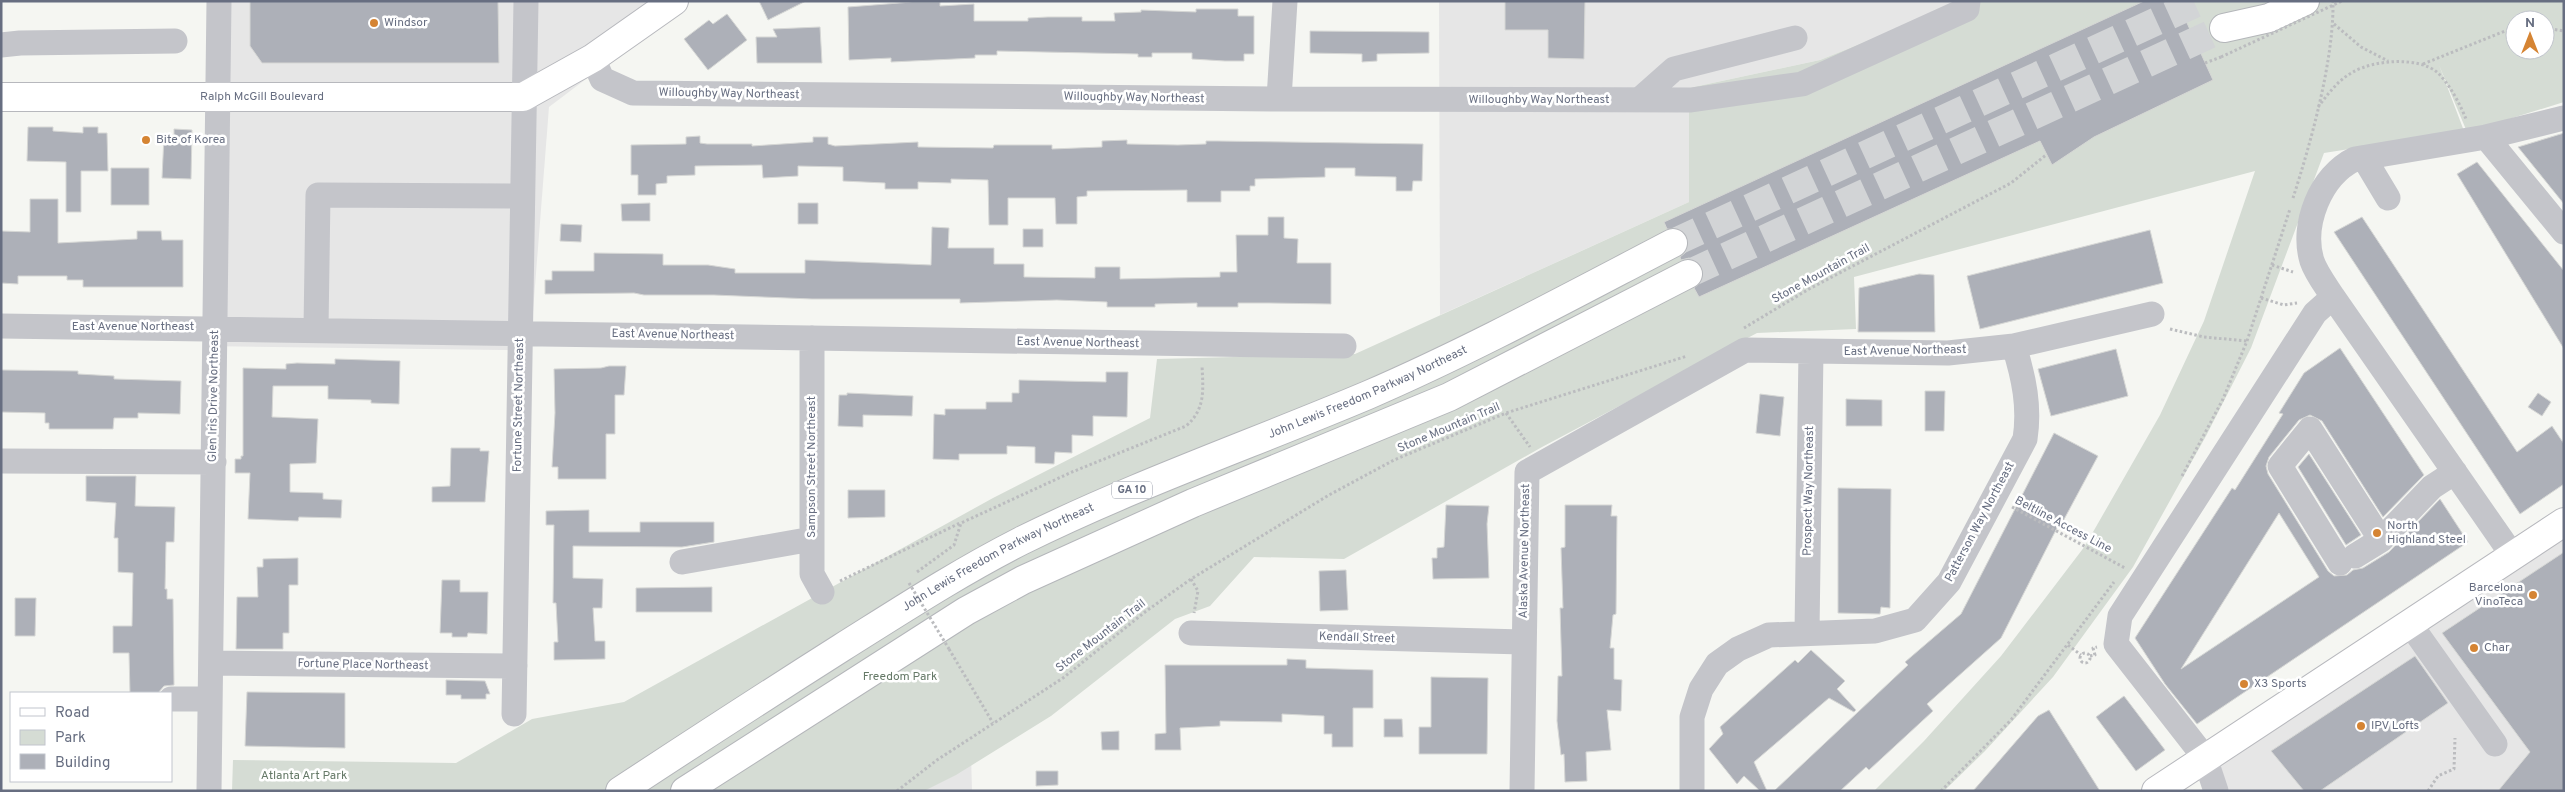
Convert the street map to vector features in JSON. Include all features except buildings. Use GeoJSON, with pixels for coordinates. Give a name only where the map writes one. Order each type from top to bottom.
{"type":"FeatureCollection","features":[{"type":"Feature","properties":{"kind":"main road"},"geometry":{"type":"LineString","coordinates":[[523,97],[593,58],[674,1]]}},
{"type":"Feature","properties":{"kind":"main road"},"geometry":{"type":"LineString","coordinates":[[2266,1],[2224,28],[2269,18],[2305,1]]}},
{"type":"Feature","properties":{"kind":"main road","name":"Ralph McGill Boulevard"},"geometry":{"type":"LineString","coordinates":[[1,97],[523,97]]}},
{"type":"Feature","properties":{"kind":"main road","name":"John Lewis Freedom Parkway Northeast"},"geometry":{"type":"LineString","coordinates":[[620,791],[895,612],[994,556],[1075,515],[1378,390],[1456,354],[1673,243]]}},
{"type":"Feature","properties":{"kind":"main road"},"geometry":{"type":"LineString","coordinates":[[685,791],[966,611],[1023,580],[1193,503],[1448,397],[1688,274]]}},
{"type":"Feature","properties":{"kind":"main road"},"geometry":{"type":"LineString","coordinates":[[2156,791],[2564,522]]}},
{"type":"Feature","properties":{"kind":"street","name":"Glen Iris Drive Northeast"},"geometry":{"type":"LineString","coordinates":[[209,791],[219,1]]}},
{"type":"Feature","properties":{"kind":"street","name":"Fortune Street Northeast"},"geometry":{"type":"LineString","coordinates":[[514,714],[526,1]]}},
{"type":"Feature","properties":{"kind":"street"},"geometry":{"type":"LineString","coordinates":[[1278,99],[1285,1]]}},
{"type":"Feature","properties":{"kind":"street","name":"Willoughby Way Northeast"},"geometry":{"type":"LineString","coordinates":[[593,58],[602,79],[633,93],[1278,99],[1691,100],[1802,84],[1967,9],[1968,1]]}},
{"type":"Feature","properties":{"kind":"street"},"geometry":{"type":"LineString","coordinates":[[1639,100],[1674,69],[1795,38]]}},
{"type":"Feature","properties":{"kind":"street"},"geometry":{"type":"LineString","coordinates":[[1,45],[29,42],[175,41]]}},
{"type":"Feature","properties":{"kind":"street"},"geometry":{"type":"LineString","coordinates":[[2513,556],[2333,297],[2312,261],[2307,232],[2324,184],[2355,161],[2486,137],[2564,118]]}},
{"type":"Feature","properties":{"kind":"street"},"geometry":{"type":"LineString","coordinates":[[2486,137],[2564,232]]}},
{"type":"Feature","properties":{"kind":"street"},"geometry":{"type":"LineString","coordinates":[[2355,161],[2378,195]]}},
{"type":"Feature","properties":{"kind":"street"},"geometry":{"type":"LineString","coordinates":[[316,329],[318,195],[522,196]]}},
{"type":"Feature","properties":{"kind":"street"},"geometry":{"type":"LineString","coordinates":[[2216,791],[2205,758],[2116,644],[2120,616],[2315,313],[2333,297]]}},
{"type":"Feature","properties":{"kind":"street","name":"East Avenue Northeast"},"geometry":{"type":"LineString","coordinates":[[1741,340],[1811,351],[1948,353],[2014,346],[2161,322]]}},
{"type":"Feature","properties":{"kind":"street","name":"East Avenue Northeast"},"geometry":{"type":"LineString","coordinates":[[1,326],[520,332],[1344,346]]}},
{"type":"Feature","properties":{"kind":"street","name":"Sampson Street Northeast"},"geometry":{"type":"LineString","coordinates":[[812,338],[812,574],[822,592]]}},
{"type":"Feature","properties":{"kind":"street","name":"Alaska Avenue Northeast"},"geometry":{"type":"LineString","coordinates":[[1522,791],[1527,472],[1741,340]]}},
{"type":"Feature","properties":{"kind":"street","name":"Patterson Way Northeast"},"geometry":{"type":"LineString","coordinates":[[1692,791],[1692,717],[1701,689],[1717,664],[1738,649],[1769,635],[1807,632],[1875,631],[1915,620],[1950,582],[2025,439],[2028,419],[2025,388],[2014,346]]}},
{"type":"Feature","properties":{"kind":"street","name":"Prospect Way Northeast"},"geometry":{"type":"LineString","coordinates":[[1807,632],[1811,351]]}},
{"type":"Feature","properties":{"kind":"street"},"geometry":{"type":"LineString","coordinates":[[2381,540],[2310,429],[2280,466],[2347,559],[2381,540],[2432,487],[2454,472]]}},
{"type":"Feature","properties":{"kind":"street"},"geometry":{"type":"LineString","coordinates":[[1,461],[214,462]]}},
{"type":"Feature","properties":{"kind":"street"},"geometry":{"type":"LineString","coordinates":[[682,562],[812,540]]}},
{"type":"Feature","properties":{"kind":"street"},"geometry":{"type":"LineString","coordinates":[[2410,624],[2495,744]]}},
{"type":"Feature","properties":{"kind":"street","name":"Kendall Street"},"geometry":{"type":"LineString","coordinates":[[1191,633],[1524,642]]}},
{"type":"Feature","properties":{"kind":"street","name":"Fortune Place Northeast"},"geometry":{"type":"LineString","coordinates":[[211,663],[393,670],[515,666]]}},
{"type":"Feature","properties":{"kind":"street"},"geometry":{"type":"LineString","coordinates":[[172,699],[210,699]]}},
{"type":"Feature","properties":{"kind":"path"},"geometry":{"type":"LineString","coordinates":[[2179,482],[2223,399],[2247,341],[2272,265],[2294,195],[2317,107],[2333,23],[2333,1]]}},
{"type":"Feature","properties":{"kind":"path"},"geometry":{"type":"LineString","coordinates":[[2205,63],[2342,1]]}},
{"type":"Feature","properties":{"kind":"path"},"geometry":{"type":"LineString","coordinates":[[2333,23],[2361,47],[2389,61]]}},
{"type":"Feature","properties":{"kind":"path"},"geometry":{"type":"LineString","coordinates":[[2422,64],[2505,31]]}},
{"type":"Feature","properties":{"kind":"path"},"geometry":{"type":"LineString","coordinates":[[2317,107],[2336,85],[2354,71],[2389,61],[2422,64],[2438,73],[2460,103],[2469,126],[2486,137]]}},
{"type":"Feature","properties":{"kind":"path","name":"Stone Mountain Trail"},"geometry":{"type":"LineString","coordinates":[[1741,340],[1826,280],[2012,182],[2046,155]]}},
{"type":"Feature","properties":{"kind":"path"},"geometry":{"type":"LineString","coordinates":[[2272,265],[2299,275]]}},
{"type":"Feature","properties":{"kind":"path"},"geometry":{"type":"LineString","coordinates":[[2261,298],[2284,305],[2303,302]]}},
{"type":"Feature","properties":{"kind":"path"},"geometry":{"type":"LineString","coordinates":[[2161,322],[2204,337],[2247,341]]}},
{"type":"Feature","properties":{"kind":"path"},"geometry":{"type":"LineString","coordinates":[[822,592],[899,552],[1048,483],[1186,426],[1196,416],[1202,400],[1202,345]]}},
{"type":"Feature","properties":{"kind":"path","name":"Stone Mountain Trail"},"geometry":{"type":"LineString","coordinates":[[897,791],[993,723],[1063,678],[1145,612],[1191,579],[1266,532],[1394,460],[1506,413],[1697,352]]}},
{"type":"Feature","properties":{"kind":"path"},"geometry":{"type":"LineString","coordinates":[[1506,413],[1542,463]]}},
{"type":"Feature","properties":{"kind":"path","name":"Beltline Access Line"},"geometry":{"type":"LineString","coordinates":[[1994,497],[2125,568]]}},
{"type":"Feature","properties":{"kind":"path"},"geometry":{"type":"LineString","coordinates":[[914,573],[954,545],[961,523]]}},
{"type":"Feature","properties":{"kind":"path"},"geometry":{"type":"LineString","coordinates":[[1941,791],[2011,720],[2129,561]]}},
{"type":"Feature","properties":{"kind":"path"},"geometry":{"type":"LineString","coordinates":[[906,579],[993,723]]}},
{"type":"Feature","properties":{"kind":"path"},"geometry":{"type":"LineString","coordinates":[[1191,579],[1198,591],[1191,633]]}},
{"type":"Feature","properties":{"kind":"path"},"geometry":{"type":"LineString","coordinates":[[2068,645],[2081,654]]}},
{"type":"Feature","properties":{"kind":"path"},"geometry":{"type":"LineString","coordinates":[[2428,791],[2438,776],[2454,769],[2455,738]]}},
{"type":"Feature","properties":{"kind":"shaded area"},"geometry":{"type":"Polygon","coordinates":[[[212,1],[689,1],[549,107],[530,350],[501,350],[204,346],[212,1]]]}},
{"type":"Feature","properties":{"kind":"shaded area"},"geometry":{"type":"Polygon","coordinates":[[[1439,1],[1952,1],[1952,7],[1820,60],[1689,88],[1689,202],[1440,315],[1439,1]]]}},
{"type":"Feature","properties":{"kind":"shaded area"},"geometry":{"type":"Polygon","coordinates":[[[2564,507],[2564,791],[2207,791],[2198,754],[2564,507]]]}},
{"type":"Feature","properties":{"kind":"shaded area"},"geometry":{"type":"Polygon","coordinates":[[[971,754],[972,791],[909,791],[971,754]]]}},
{"type":"Feature","properties":{"kind":"green space","name":"Freedom Park"},"geometry":{"type":"Polygon","coordinates":[[[1952,1],[2564,1],[2564,102],[2467,132],[2439,65],[2464,131],[2324,153],[2251,348],[2206,436],[2133,567],[2053,677],[1985,751],[1944,791],[1874,791],[1924,741],[2001,656],[2085,546],[2160,415],[2204,321],[2255,171],[1854,277],[1856,329],[1757,333],[1542,447],[1344,559],[1254,557],[1210,606],[1175,619],[1051,716],[956,775],[924,791],[232,791],[233,760],[456,763],[532,719],[624,702],[993,498],[1150,418],[1157,359],[1355,354],[1689,202],[1689,88],[1820,60],[1952,7],[1952,1]]]}},
{"type":"Feature","properties":{"kind":"tunnel"},"geometry":{"type":"LineString","coordinates":[[1673,243],[2201,1]]}},
{"type":"Feature","properties":{"kind":"tunnel"},"geometry":{"type":"LineString","coordinates":[[1688,274],[2224,28]]}},
{"type":"Feature","properties":{"kind":"place","name":"Windsor"},"geometry":{"type":"Point","coordinates":[374,23]}},
{"type":"Feature","properties":{"kind":"place","name":"Bite of Korea"},"geometry":{"type":"Point","coordinates":[146,140]}},
{"type":"Feature","properties":{"kind":"place","name":"North Highland Steel"},"geometry":{"type":"Point","coordinates":[2377,533]}},
{"type":"Feature","properties":{"kind":"place","name":"Barcelona VinoTeca"},"geometry":{"type":"Point","coordinates":[2533,595]}},
{"type":"Feature","properties":{"kind":"place","name":"Char"},"geometry":{"type":"Point","coordinates":[2474,648]}},
{"type":"Feature","properties":{"kind":"place","name":"X3 Sports"},"geometry":{"type":"Point","coordinates":[2244,684]}},
{"type":"Feature","properties":{"kind":"place","name":"IPV Lofts"},"geometry":{"type":"Point","coordinates":[2361,726]}},
{"type":"Feature","properties":{"kind":"park label","name":"Atlanta Art Park"},"geometry":{"type":"Point","coordinates":[304,776]}}]}
